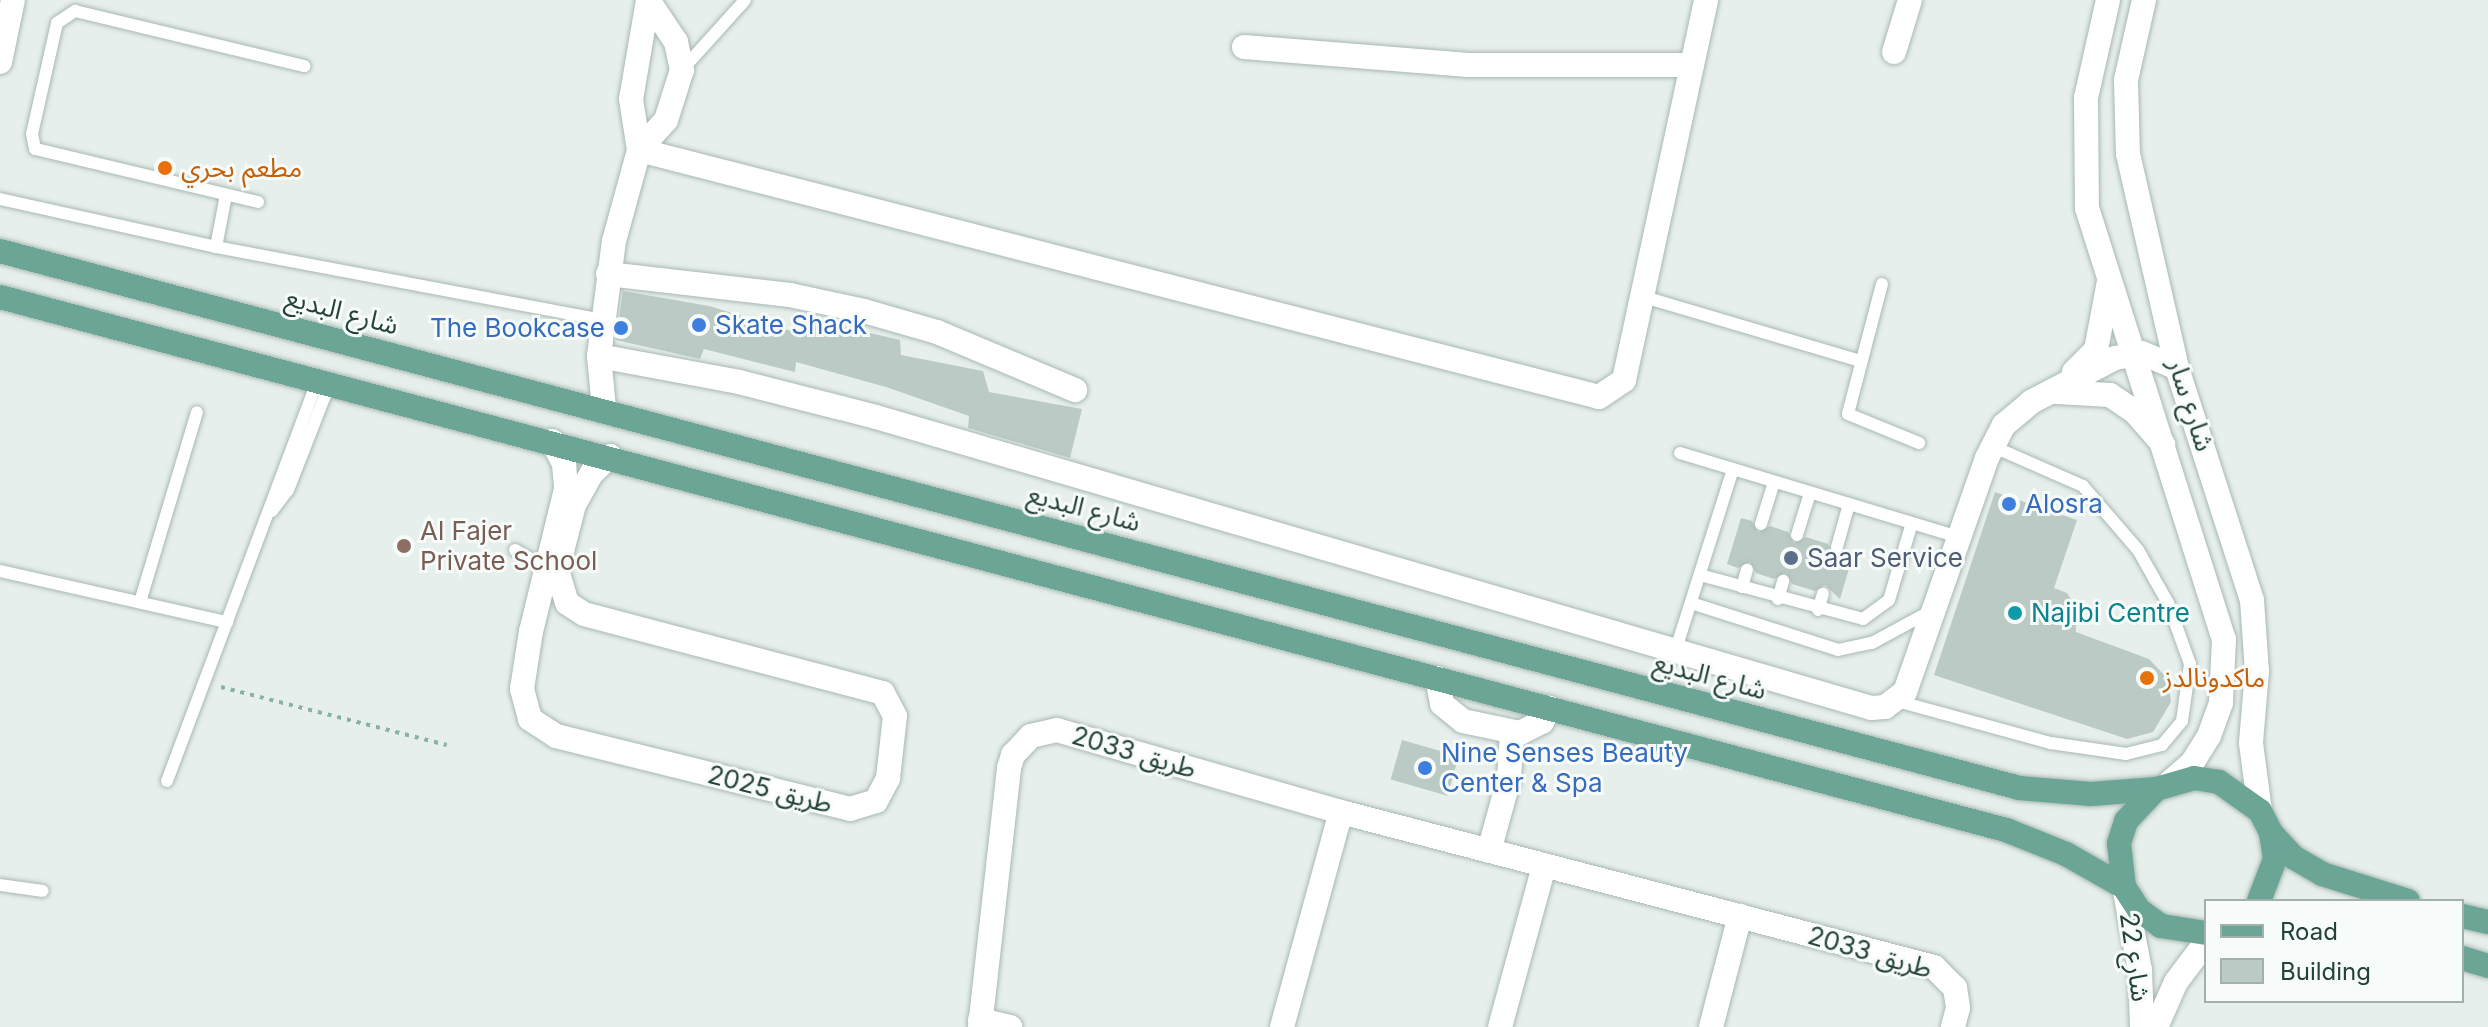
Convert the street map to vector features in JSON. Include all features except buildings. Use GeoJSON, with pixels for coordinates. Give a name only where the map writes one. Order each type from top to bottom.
{"type":"FeatureCollection","features":[{"type":"Feature","properties":{"kind":"main road","name":"شارع البديع"},"geometry":{"type":"LineString","coordinates":[[0,251],[604,408],[2019,788],[2091,794],[2163,786],[2194,778],[2219,782],[2242,793],[2260,811]]}},
{"type":"Feature","properties":{"kind":"main road"},"geometry":{"type":"LineString","coordinates":[[0,297],[610,456],[2006,830],[2066,854],[2124,887]]}},
{"type":"Feature","properties":{"kind":"main road"},"geometry":{"type":"LineString","coordinates":[[2163,786],[2126,821],[2119,843],[2124,887],[2139,910],[2161,926],[2204,933]]}},
{"type":"Feature","properties":{"kind":"main road"},"geometry":{"type":"LineString","coordinates":[[2260,811],[2271,833],[2293,857],[2322,874],[2402,899]]}},
{"type":"Feature","properties":{"kind":"main road"},"geometry":{"type":"LineString","coordinates":[[2260,899],[2275,859],[2271,833]]}},
{"type":"Feature","properties":{"kind":"main road"},"geometry":{"type":"LineString","coordinates":[[2464,916],[2488,922]]}},
{"type":"Feature","properties":{"kind":"main road"},"geometry":{"type":"LineString","coordinates":[[2464,959],[2488,966]]}},
{"type":"Feature","properties":{"kind":"street"},"geometry":{"type":"LineString","coordinates":[[0,62],[13,0]]}},
{"type":"Feature","properties":{"kind":"street"},"geometry":{"type":"LineString","coordinates":[[639,150],[666,120],[682,70],[676,42],[648,0]]}},
{"type":"Feature","properties":{"kind":"street"},"geometry":{"type":"LineString","coordinates":[[604,408],[599,356],[608,274],[639,150],[631,99],[648,0]]}},
{"type":"Feature","properties":{"kind":"street"},"geometry":{"type":"LineString","coordinates":[[639,150],[1599,397],[1624,380],[1706,0]]}},
{"type":"Feature","properties":{"kind":"street"},"geometry":{"type":"LineString","coordinates":[[1894,52],[1910,0]]}},
{"type":"Feature","properties":{"kind":"street","name":"شارع سار"},"geometry":{"type":"LineString","coordinates":[[2108,0],[2086,98],[2083,153],[2087,208],[2224,639],[2226,672],[2209,736],[2192,763],[2163,786]]}},
{"type":"Feature","properties":{"kind":"street","name":"شارع سار"},"geometry":{"type":"LineString","coordinates":[[2144,0],[2126,80],[2128,154],[2177,368],[2252,600],[2257,671],[2251,743],[2260,811]]}},
{"type":"Feature","properties":{"kind":"street"},"geometry":{"type":"LineString","coordinates":[[1244,47],[1482,66],[1692,65]]}},
{"type":"Feature","properties":{"kind":"street"},"geometry":{"type":"LineString","coordinates":[[608,274],[790,295],[864,311],[937,332],[1075,390]]}},
{"type":"Feature","properties":{"kind":"street"},"geometry":{"type":"LineString","coordinates":[[599,356],[739,382],[876,417],[1871,708],[1897,701],[1910,680],[1991,446],[2017,412],[2046,393],[2096,350],[2109,281]]}},
{"type":"Feature","properties":{"kind":"street"},"geometry":{"type":"LineString","coordinates":[[2046,393],[2135,352],[2177,368]]}},
{"type":"Feature","properties":{"kind":"street"},"geometry":{"type":"LineString","coordinates":[[2046,393],[2081,389],[2110,395],[2135,412],[2163,444]]}},
{"type":"Feature","properties":{"kind":"street","name":"طريق 2025"},"geometry":{"type":"LineString","coordinates":[[531,631],[569,614],[584,614],[883,693],[895,716],[882,795],[868,806],[850,809],[546,732],[530,719],[522,700],[531,631],[566,489],[564,464],[552,441]]}},
{"type":"Feature","properties":{"kind":"street"},"geometry":{"type":"LineString","coordinates":[[584,614],[562,596],[557,571],[578,494],[610,456]]}},
{"type":"Feature","properties":{"kind":"street"},"geometry":{"type":"LineString","coordinates":[[1437,678],[1442,704],[1455,717],[1512,733],[1535,727],[1549,708]]}},
{"type":"Feature","properties":{"kind":"street","name":"طريق 2033"},"geometry":{"type":"LineString","coordinates":[[980,1023],[1009,768],[1013,755],[1031,736],[1044,731],[1070,733],[1341,812],[1934,967],[1955,988],[1958,1008],[1953,1027]]}},
{"type":"Feature","properties":{"kind":"street"},"geometry":{"type":"LineString","coordinates":[[1489,851],[1509,779],[1512,733]]}},
{"type":"Feature","properties":{"kind":"street"},"geometry":{"type":"LineString","coordinates":[[1282,1027],[1341,812]]}},
{"type":"Feature","properties":{"kind":"street"},"geometry":{"type":"LineString","coordinates":[[1500,1027],[1544,866]]}},
{"type":"Feature","properties":{"kind":"street","name":"شارع 22"},"geometry":{"type":"LineString","coordinates":[[2124,887],[2140,970],[2142,1027]]}},
{"type":"Feature","properties":{"kind":"street"},"geometry":{"type":"LineString","coordinates":[[1711,1027],[1740,916]]}},
{"type":"Feature","properties":{"kind":"street","name":"شارع 22"},"geometry":{"type":"LineString","coordinates":[[2156,1027],[2176,982],[2204,945]]}},
{"type":"Feature","properties":{"kind":"street"},"geometry":{"type":"LineString","coordinates":[[980,1023],[1010,1027]]}},
{"type":"Feature","properties":{"kind":"lane"},"geometry":{"type":"LineString","coordinates":[[682,70],[745,0]]}},
{"type":"Feature","properties":{"kind":"lane"},"geometry":{"type":"LineString","coordinates":[[258,202],[35,149],[32,134],[57,23],[75,11],[304,66]]}},
{"type":"Feature","properties":{"kind":"lane"},"geometry":{"type":"LineString","coordinates":[[216,247],[226,195]]}},
{"type":"Feature","properties":{"kind":"lane"},"geometry":{"type":"LineString","coordinates":[[0,199],[216,247],[604,320]]}},
{"type":"Feature","properties":{"kind":"lane"},"geometry":{"type":"LineString","coordinates":[[1882,284],[1848,414],[1854,421],[1919,443]]}},
{"type":"Feature","properties":{"kind":"lane"},"geometry":{"type":"LineString","coordinates":[[1644,297],[1860,361]]}},
{"type":"Feature","properties":{"kind":"lane"},"geometry":{"type":"LineString","coordinates":[[167,781],[324,381]]}},
{"type":"Feature","properties":{"kind":"lane"},"geometry":{"type":"LineString","coordinates":[[140,602],[197,412]]}},
{"type":"Feature","properties":{"kind":"lane"},"geometry":{"type":"LineString","coordinates":[[1897,701],[2077,748],[2126,754],[2162,745],[2182,721],[2190,664],[2154,576],[2093,495],[2071,478],[1991,446]]}},
{"type":"Feature","properties":{"kind":"lane"},"geometry":{"type":"LineString","coordinates":[[1680,453],[1958,537]]}},
{"type":"Feature","properties":{"kind":"lane"},"geometry":{"type":"LineString","coordinates":[[1675,652],[1733,469]]}},
{"type":"Feature","properties":{"kind":"lane"},"geometry":{"type":"LineString","coordinates":[[1761,524],[1774,482]]}},
{"type":"Feature","properties":{"kind":"lane"},"geometry":{"type":"LineString","coordinates":[[1797,535],[1810,493]]}},
{"type":"Feature","properties":{"kind":"lane"},"geometry":{"type":"LineString","coordinates":[[1837,547],[1849,504]]}},
{"type":"Feature","properties":{"kind":"lane"},"geometry":{"type":"LineString","coordinates":[[1700,575],[1818,610],[1863,619],[1883,609],[1912,523]]}},
{"type":"Feature","properties":{"kind":"lane"},"geometry":{"type":"LineString","coordinates":[[515,550],[546,568]]}},
{"type":"Feature","properties":{"kind":"lane"},"geometry":{"type":"LineString","coordinates":[[1742,587],[1747,570]]}},
{"type":"Feature","properties":{"kind":"lane"},"geometry":{"type":"LineString","coordinates":[[0,571],[227,622]]}},
{"type":"Feature","properties":{"kind":"lane"},"geometry":{"type":"LineString","coordinates":[[1778,599],[1783,581]]}},
{"type":"Feature","properties":{"kind":"lane"},"geometry":{"type":"LineString","coordinates":[[1818,610],[1823,594]]}},
{"type":"Feature","properties":{"kind":"lane"},"geometry":{"type":"LineString","coordinates":[[1691,603],[1838,650],[1872,643],[1936,609]]}},
{"type":"Feature","properties":{"kind":"lane"},"geometry":{"type":"LineString","coordinates":[[0,885],[43,891]]}},
{"type":"Feature","properties":{"kind":"path"},"geometry":{"type":"LineString","coordinates":[[204,683],[447,745]]}},
{"type":"Feature","properties":{"kind":"place","name":"مطعم بحري"},"geometry":{"type":"Point","coordinates":[165,168]}},
{"type":"Feature","properties":{"kind":"place","name":"Skate Shack"},"geometry":{"type":"Point","coordinates":[699,325]}},
{"type":"Feature","properties":{"kind":"place","name":"The Bookcase"},"geometry":{"type":"Point","coordinates":[621,328]}},
{"type":"Feature","properties":{"kind":"place","name":"Alosra"},"geometry":{"type":"Point","coordinates":[2009,504]}},
{"type":"Feature","properties":{"kind":"place","name":"Al Fajer Private School"},"geometry":{"type":"Point","coordinates":[404,546]}},
{"type":"Feature","properties":{"kind":"place","name":"Saar Service"},"geometry":{"type":"Point","coordinates":[1791,558]}},
{"type":"Feature","properties":{"kind":"place","name":"Najibi Centre"},"geometry":{"type":"Point","coordinates":[2015,613]}},
{"type":"Feature","properties":{"kind":"place","name":"ماكدونالدز"},"geometry":{"type":"Point","coordinates":[2147,678]}},
{"type":"Feature","properties":{"kind":"place","name":"Nine Senses Beauty Center & Spa"},"geometry":{"type":"Point","coordinates":[1425,768]}}]}
